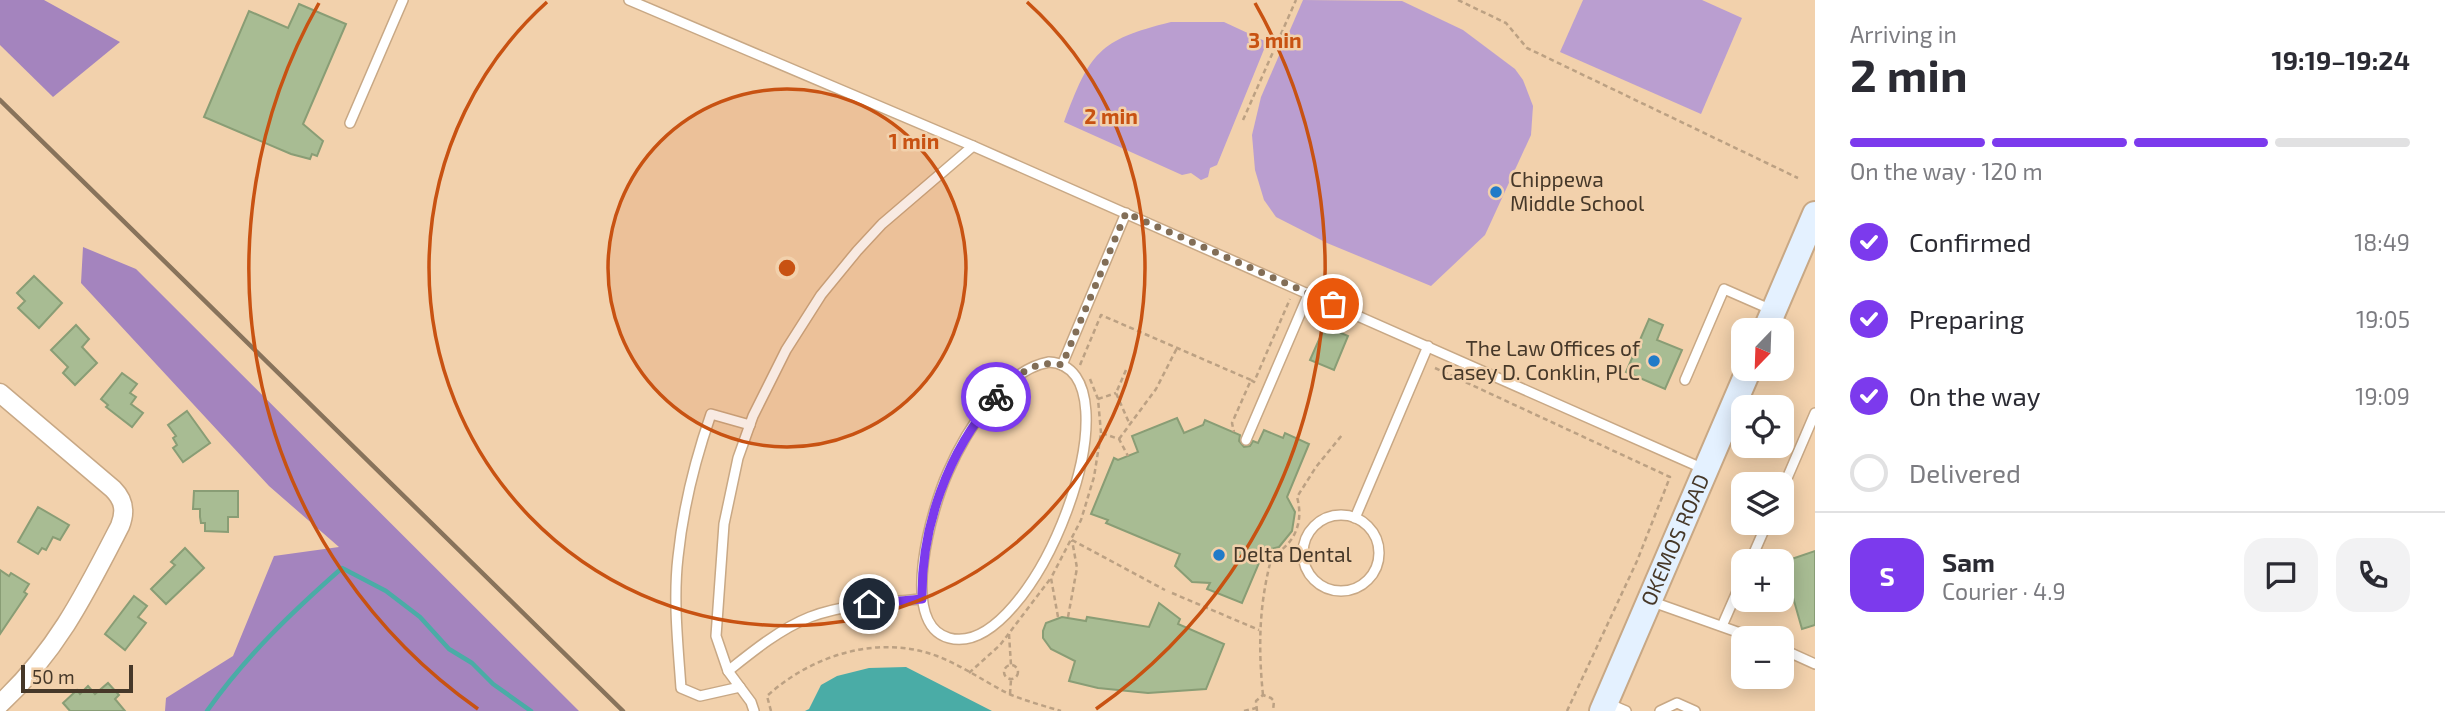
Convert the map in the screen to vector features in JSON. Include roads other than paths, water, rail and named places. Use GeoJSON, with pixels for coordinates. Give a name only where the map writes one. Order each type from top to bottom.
{"type":"FeatureCollection","features":[{"type":"Feature","properties":{"kind":"main road"},"geometry":{"type":"LineString","coordinates":[[1770,318],[1812,229]]}},
{"type":"Feature","properties":{"kind":"main road","name":"OKEMOS ROAD"},"geometry":{"type":"LineString","coordinates":[[1611,708],[1650,601],[1743,382]]}},
{"type":"Feature","properties":{"kind":"street"},"geometry":{"type":"LineString","coordinates":[[0,393],[113,489],[123,504],[124,511],[120,526],[71,619],[44,658],[0,704]]}},
{"type":"Feature","properties":{"kind":"lane"},"geometry":{"type":"LineString","coordinates":[[350,122],[403,0]]}},
{"type":"Feature","properties":{"kind":"lane"},"geometry":{"type":"LineString","coordinates":[[629,0],[973,146],[1706,469]]}},
{"type":"Feature","properties":{"kind":"lane"},"geometry":{"type":"LineString","coordinates":[[754,711],[751,702],[728,671],[716,636],[724,524],[738,458],[750,425],[786,350],[821,295],[883,224],[973,146]]}},
{"type":"Feature","properties":{"kind":"lane"},"geometry":{"type":"LineString","coordinates":[[1062,365],[1126,213]]}},
{"type":"Feature","properties":{"kind":"lane"},"geometry":{"type":"LineString","coordinates":[[1685,380],[1724,289],[1765,318]]}},
{"type":"Feature","properties":{"kind":"lane"},"geometry":{"type":"LineString","coordinates":[[1246,440],[1309,293]]}},
{"type":"Feature","properties":{"kind":"lane"},"geometry":{"type":"LineString","coordinates":[[1355,518],[1428,346]]}},
{"type":"Feature","properties":{"kind":"lane"},"geometry":{"type":"LineString","coordinates":[[1049,362],[1062,365],[1070,370],[1081,388],[1087,420],[1084,453],[1077,484],[1065,517],[1036,574],[1009,610],[989,629],[968,639],[958,640],[939,634],[928,620],[922,599],[925,549],[934,513],[948,472],[975,424],[1002,390],[1026,370],[1049,362]]}},
{"type":"Feature","properties":{"kind":"lane"},"geometry":{"type":"LineString","coordinates":[[1790,472],[1815,413]]}},
{"type":"Feature","properties":{"kind":"lane"},"geometry":{"type":"LineString","coordinates":[[740,687],[699,696],[681,688],[676,611],[678,558],[696,457],[711,414],[750,425]]}},
{"type":"Feature","properties":{"kind":"lane"},"geometry":{"type":"LineString","coordinates":[[1342,515],[1355,518],[1367,525],[1377,540],[1379,549],[1376,567],[1365,582],[1357,587],[1340,590],[1322,586],[1305,565],[1303,556],[1306,538],[1317,523],[1324,519],[1342,515]]}},
{"type":"Feature","properties":{"kind":"lane"},"geometry":{"type":"LineString","coordinates":[[728,671],[776,636],[809,618],[843,608],[922,599]]}},
{"type":"Feature","properties":{"kind":"lane"},"geometry":{"type":"LineString","coordinates":[[1650,601],[1731,629]]}},
{"type":"Feature","properties":{"kind":"lane"},"geometry":{"type":"LineString","coordinates":[[1722,626],[1731,605]]}},
{"type":"Feature","properties":{"kind":"lane"},"geometry":{"type":"LineString","coordinates":[[1794,654],[1815,664]]}},
{"type":"Feature","properties":{"kind":"lane"},"geometry":{"type":"LineString","coordinates":[[1660,711],[1677,703],[1695,711]]}},
{"type":"Feature","properties":{"kind":"water"},"geometry":{"type":"Polygon","coordinates":[[[906,667],[992,711],[805,711],[809,709],[821,685],[837,676],[869,668],[906,667]]]}},
{"type":"Feature","properties":{"kind":"waterway"},"geometry":{"type":"LineString","coordinates":[[207,711],[237,672],[270,636],[342,568],[386,591],[420,617],[449,649],[472,663],[493,684],[531,711]]}},
{"type":"Feature","properties":{"kind":"railway"},"geometry":{"type":"LineString","coordinates":[[0,100],[623,711]]}},
{"type":"Feature","properties":{"kind":"place","name":"Chippewa Middle School"},"geometry":{"type":"Point","coordinates":[1496,192]}},
{"type":"Feature","properties":{"kind":"place","name":"The Law Offices of Casey D. Conklin, PLC"},"geometry":{"type":"Point","coordinates":[1654,361]}},
{"type":"Feature","properties":{"kind":"place","name":"Delta Dental"},"geometry":{"type":"Point","coordinates":[1219,555]}}]}
